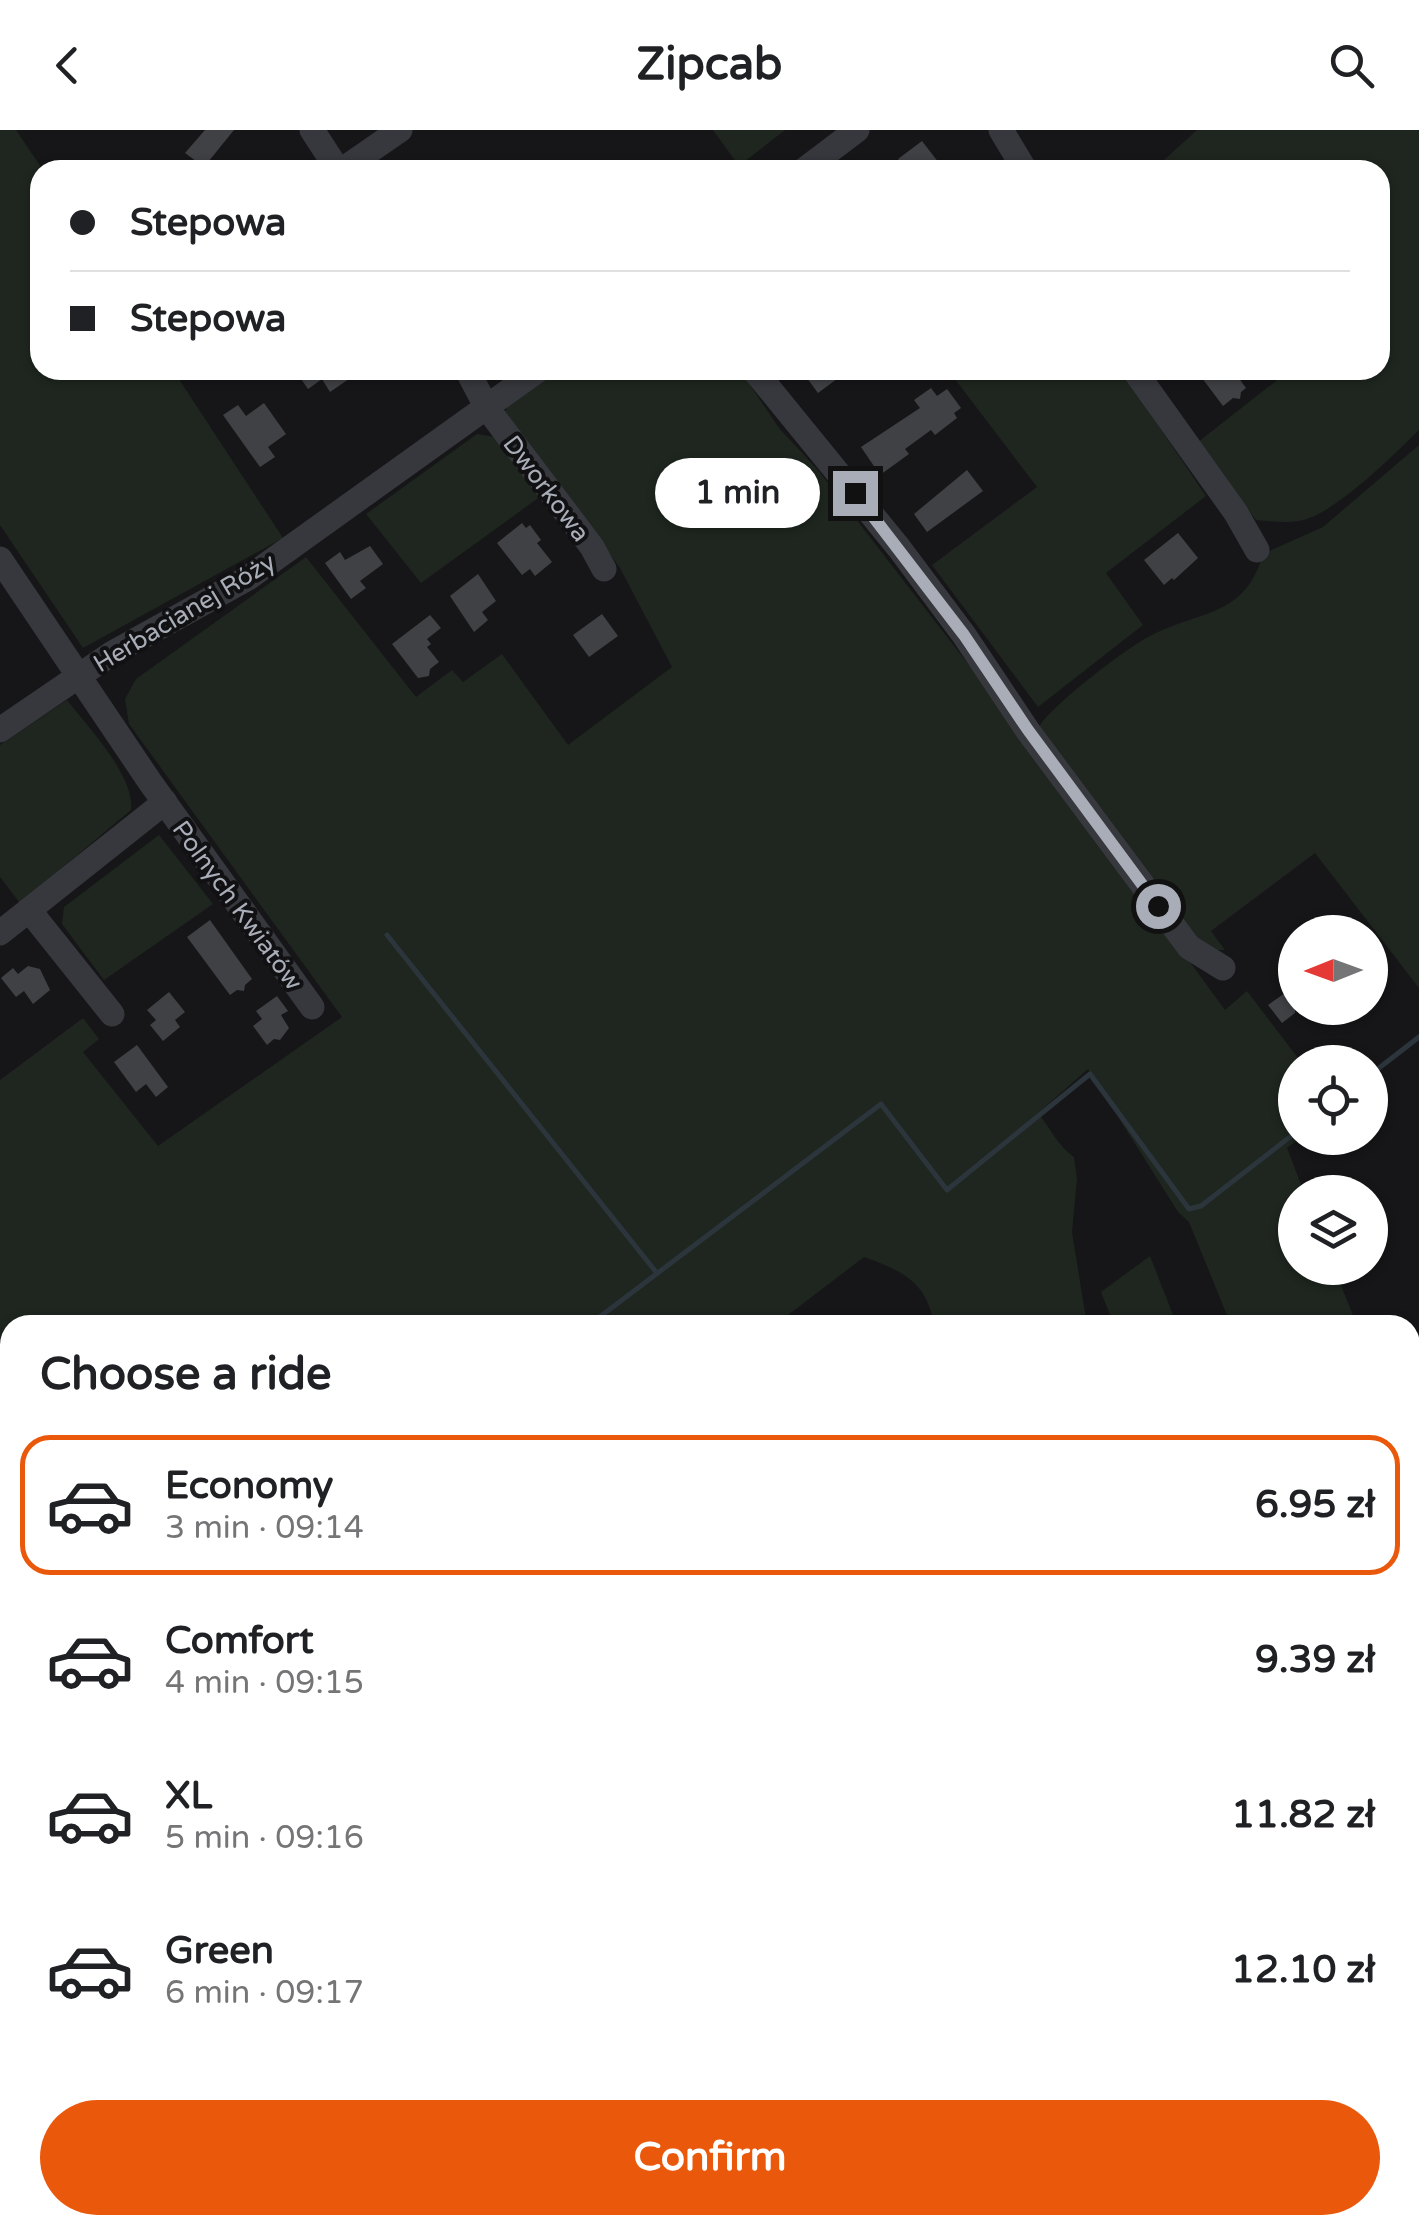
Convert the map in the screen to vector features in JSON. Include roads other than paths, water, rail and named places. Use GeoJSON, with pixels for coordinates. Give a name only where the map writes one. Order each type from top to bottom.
{"type":"FeatureCollection","features":[{"type":"Feature","properties":{"kind":"street"},"geometry":{"type":"LineString","coordinates":[[312,130],[333,160]]}},
{"type":"Feature","properties":{"kind":"street"},"geometry":{"type":"LineString","coordinates":[[355,160],[400,130]]}},
{"type":"Feature","properties":{"kind":"street"},"geometry":{"type":"LineString","coordinates":[[817,160],[857,130]]}},
{"type":"Feature","properties":{"kind":"street"},"geometry":{"type":"LineString","coordinates":[[1001,130],[1019,160]]}},
{"type":"Feature","properties":{"kind":"street","name":"Dworkowa"},"geometry":{"type":"LineString","coordinates":[[472,380],[487,408],[592,547],[604,569]]}},
{"type":"Feature","properties":{"kind":"street","name":"Herbacianej Róży"},"geometry":{"type":"LineString","coordinates":[[165,802],[78,674],[248,578],[525,380]]}},
{"type":"Feature","properties":{"kind":"street"},"geometry":{"type":"LineString","coordinates":[[762,380],[899,548],[1189,947],[1223,968]]}},
{"type":"Feature","properties":{"kind":"street"},"geometry":{"type":"LineString","coordinates":[[1141,380],[1236,513],[1257,550]]}},
{"type":"Feature","properties":{"kind":"street"},"geometry":{"type":"LineString","coordinates":[[0,558],[78,674],[0,730]]}},
{"type":"Feature","properties":{"kind":"street"},"geometry":{"type":"LineString","coordinates":[[0,933],[165,802]]}},
{"type":"Feature","properties":{"kind":"street","name":"Polnych Kwiatów"},"geometry":{"type":"LineString","coordinates":[[165,802],[312,1007]]}},
{"type":"Feature","properties":{"kind":"street"},"geometry":{"type":"LineString","coordinates":[[29,910],[112,1014]]}},
{"type":"Feature","properties":{"kind":"waterway"},"geometry":{"type":"LineString","coordinates":[[387,935],[656,1272]]}},
{"type":"Feature","properties":{"kind":"waterway"},"geometry":{"type":"LineString","coordinates":[[1388,1061],[1419,1037]]}},
{"type":"Feature","properties":{"kind":"waterway"},"geometry":{"type":"LineString","coordinates":[[602,1315],[881,1104],[947,1190],[1090,1074],[1189,1209],[1201,1206],[1278,1146]]}}]}
